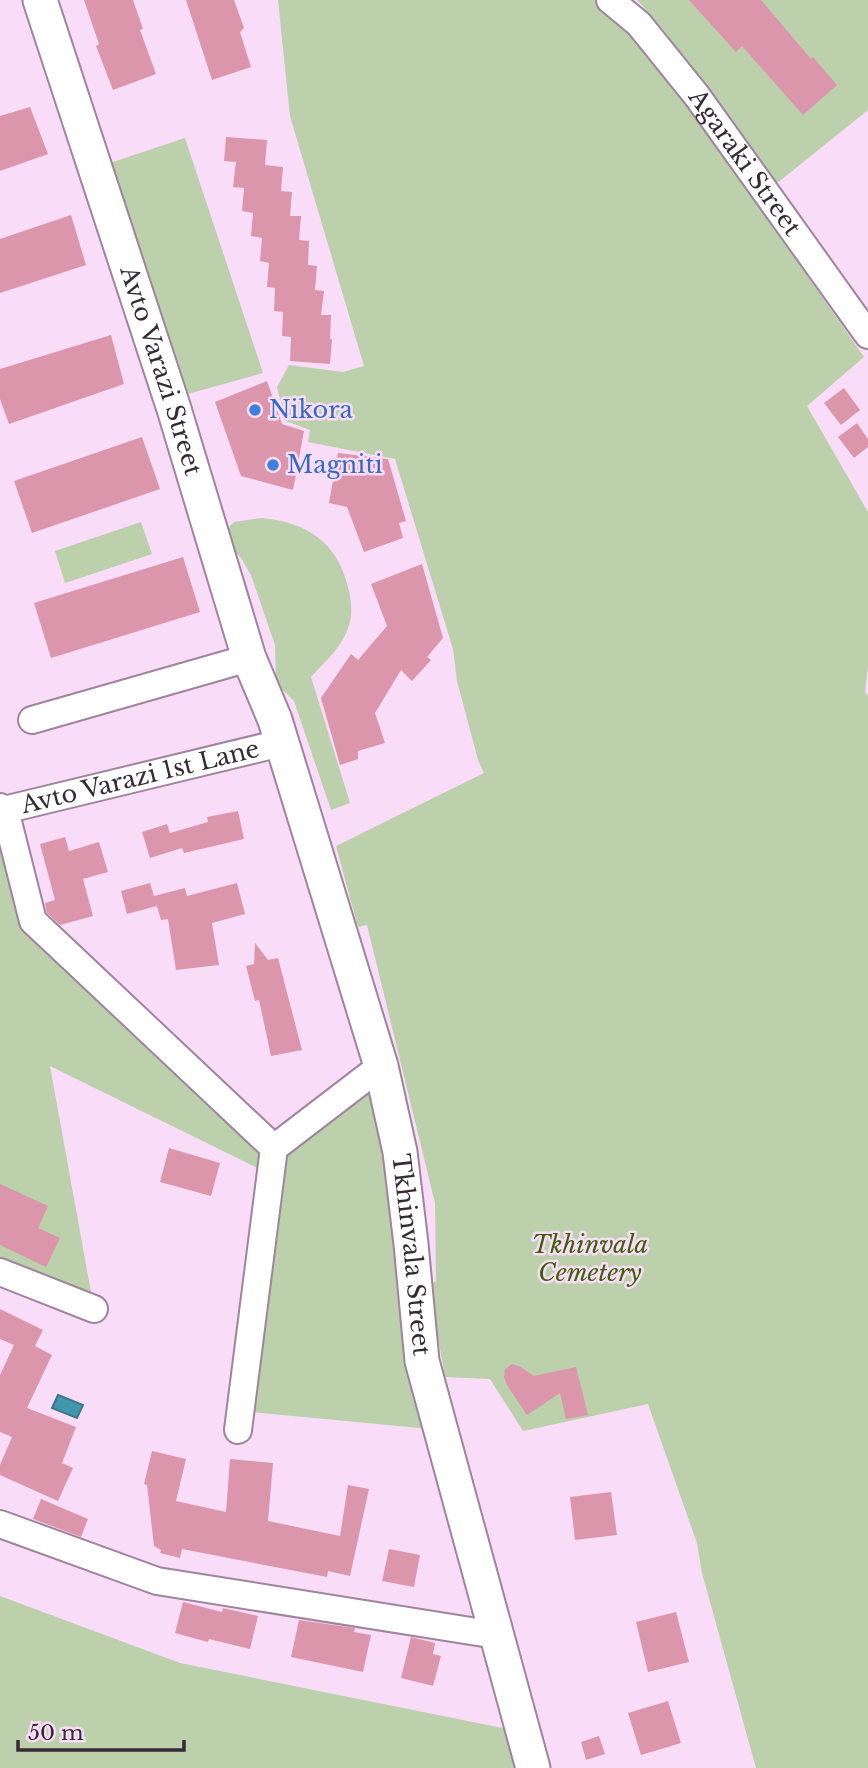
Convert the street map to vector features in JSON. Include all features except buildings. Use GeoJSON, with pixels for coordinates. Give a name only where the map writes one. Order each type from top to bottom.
{"type":"FeatureCollection","features":[{"type":"Feature","properties":{"kind":"street","name":"Avto Varazi Street"},"geometry":{"type":"LineString","coordinates":[[40,0],[174,410],[248,659],[275,720],[281,743]]}},
{"type":"Feature","properties":{"kind":"street","name":"Agaraki Street"},"geometry":{"type":"LineString","coordinates":[[610,0],[639,24],[697,96],[868,335]]}},
{"type":"Feature","properties":{"kind":"street"},"geometry":{"type":"LineString","coordinates":[[32,720],[248,659]]}},
{"type":"Feature","properties":{"kind":"street","name":"Avto Varazi 1st Lane"},"geometry":{"type":"LineString","coordinates":[[2,808],[281,743]]}},
{"type":"Feature","properties":{"kind":"street","name":"Tkhinvala Street"},"geometry":{"type":"LineString","coordinates":[[281,743],[381,1066],[400,1152],[422,1361],[533,1768]]}},
{"type":"Feature","properties":{"kind":"street"},"geometry":{"type":"LineString","coordinates":[[2,808],[33,921],[274,1148]]}},
{"type":"Feature","properties":{"kind":"street"},"geometry":{"type":"LineString","coordinates":[[238,1430],[274,1148],[381,1066]]}},
{"type":"Feature","properties":{"kind":"street"},"geometry":{"type":"LineString","coordinates":[[0,1272],[94,1309]]}},
{"type":"Feature","properties":{"kind":"street"},"geometry":{"type":"LineString","coordinates":[[0,1524],[157,1581],[496,1635]]}},
{"type":"Feature","properties":{"kind":"green space","name":"Tkhinvala Cemetery"},"geometry":{"type":"Polygon","coordinates":[[[278,0],[597,0],[613,11],[631,30],[745,186],[864,357],[807,406],[868,512],[868,666],[865,692],[868,696],[868,1768],[756,1768],[702,1573],[697,1543],[648,1404],[523,1431],[490,1379],[445,1377],[429,1286],[436,1281],[435,1203],[367,925],[358,927],[336,846],[484,773],[457,681],[453,649],[395,459],[308,442],[310,430],[286,421],[277,387],[289,365],[343,372],[364,366],[290,116],[278,0]]]}},
{"type":"Feature","properties":{"kind":"green space"},"geometry":{"type":"Polygon","coordinates":[[[637,0],[868,0],[868,110],[776,184],[662,28],[637,0]]]}},
{"type":"Feature","properties":{"kind":"green space"},"geometry":{"type":"Polygon","coordinates":[[[185,138],[263,373],[184,395],[110,163],[185,138]]]}},
{"type":"Feature","properties":{"kind":"green space"},"geometry":{"type":"Polygon","coordinates":[[[261,518],[292,524],[318,537],[336,558],[348,587],[351,610],[346,633],[333,653],[311,677],[350,803],[331,810],[294,701],[281,688],[276,678],[275,645],[251,575],[230,546],[227,536],[234,522],[261,518]]]}},
{"type":"Feature","properties":{"kind":"green space"},"geometry":{"type":"Polygon","coordinates":[[[141,522],[152,554],[65,583],[55,551],[141,522]]]}},
{"type":"Feature","properties":{"kind":"green space"},"geometry":{"type":"Polygon","coordinates":[[[0,793],[33,921],[273,1148],[381,1066],[440,1430],[240,1411],[270,1174],[50,1066],[94,1309],[0,1272],[0,793]]]}},
{"type":"Feature","properties":{"kind":"green space"},"geometry":{"type":"Polygon","coordinates":[[[0,1596],[180,1663],[522,1732],[532,1768],[0,1768],[0,1596]]]}},
{"type":"Feature","properties":{"kind":"water"},"geometry":{"type":"Polygon","coordinates":[[[58,1395],[83,1405],[77,1418],[52,1408],[58,1395]]]}},
{"type":"Feature","properties":{"kind":"place","name":"Nikora"},"geometry":{"type":"Point","coordinates":[255,410]}},
{"type":"Feature","properties":{"kind":"place","name":"Magniti"},"geometry":{"type":"Point","coordinates":[273,465]}}]}
